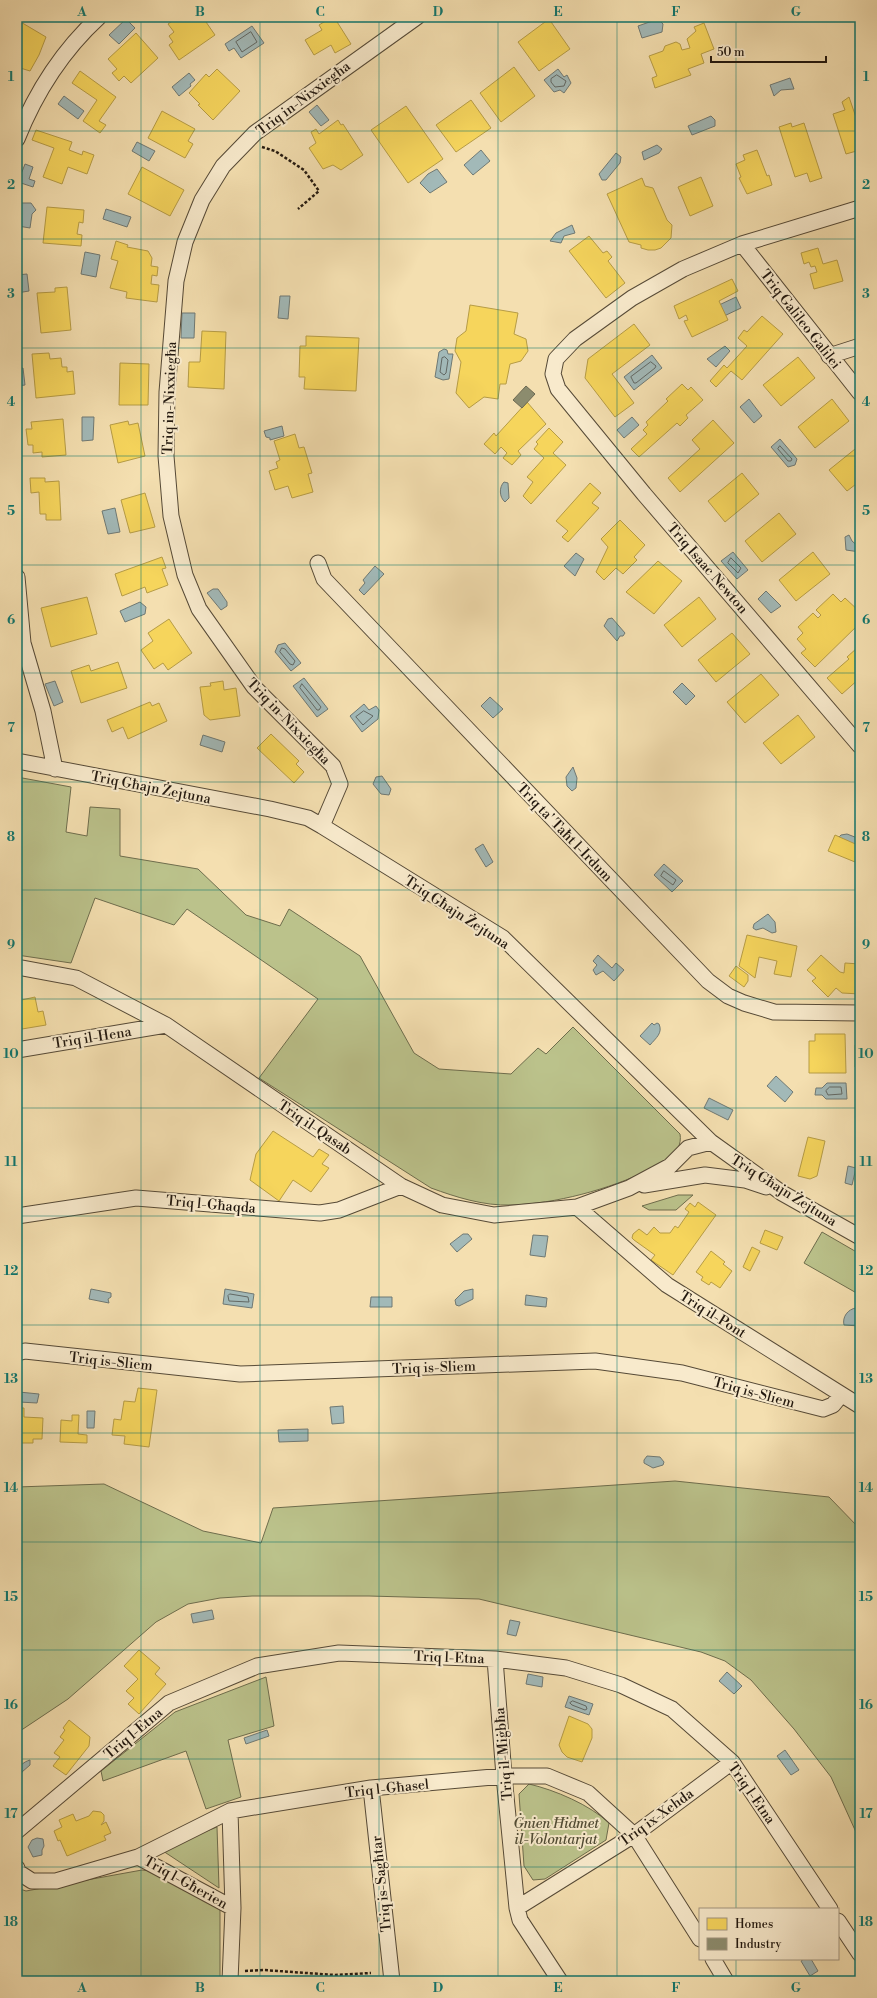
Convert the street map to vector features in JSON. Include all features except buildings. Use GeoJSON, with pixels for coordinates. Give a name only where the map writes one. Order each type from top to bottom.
{"type":"FeatureCollection","features":[{"type":"Feature","properties":{"kind":"street"},"geometry":{"type":"LineString","coordinates":[[17,138],[28,112],[48,80],[84,31],[99,17]]}},
{"type":"Feature","properties":{"kind":"street","name":"Triq in-Nixxiegħa"},"geometry":{"type":"LineString","coordinates":[[322,826],[340,784],[333,766],[254,688],[199,609],[185,575],[171,516],[166,456],[167,392],[176,281],[185,242],[202,200],[223,166],[255,133],[417,17]]}},
{"type":"Feature","properties":{"kind":"street"},"geometry":{"type":"LineString","coordinates":[[742,244],[860,208]]}},
{"type":"Feature","properties":{"kind":"street","name":"Triq Galileo Galilei"},"geometry":{"type":"LineString","coordinates":[[742,244],[860,393]]}},
{"type":"Feature","properties":{"kind":"street","name":"Triq Isaac Newton"},"geometry":{"type":"LineString","coordinates":[[742,244],[683,269],[632,298],[575,339],[556,359],[553,374],[558,389],[644,494],[860,746]]}},
{"type":"Feature","properties":{"kind":"street"},"geometry":{"type":"LineString","coordinates":[[830,356],[860,346]]}},
{"type":"Feature","properties":{"kind":"street","name":"Triq ta' Taħt l-Irdum"},"geometry":{"type":"LineString","coordinates":[[318,563],[324,579],[708,981],[728,996],[774,1012],[860,1013]]}},
{"type":"Feature","properties":{"kind":"street"},"geometry":{"type":"LineString","coordinates":[[17,577],[23,643],[43,711],[55,769]]}},
{"type":"Feature","properties":{"kind":"street","name":"Triq Għajn Żejtuna"},"geometry":{"type":"LineString","coordinates":[[17,761],[270,809],[308,818],[503,938],[711,1142],[782,1193],[860,1237]]}},
{"type":"Feature","properties":{"kind":"street","name":"Triq il-Qasab"},"geometry":{"type":"LineString","coordinates":[[17,967],[76,978],[166,1025],[401,1186],[442,1204],[494,1215],[577,1207],[629,1188],[670,1166],[688,1148],[711,1142]]}},
{"type":"Feature","properties":{"kind":"street","name":"Triq il-Hena"},"geometry":{"type":"LineString","coordinates":[[17,1050],[166,1025]]}},
{"type":"Feature","properties":{"kind":"street"},"geometry":{"type":"LineString","coordinates":[[721,1177],[725,1153]]}},
{"type":"Feature","properties":{"kind":"street","name":"Triq il-Qasab"},"geometry":{"type":"LineString","coordinates":[[629,1188],[705,1175],[745,1180],[782,1193]]}},
{"type":"Feature","properties":{"kind":"street","name":"Triq l-Għaqda"},"geometry":{"type":"LineString","coordinates":[[17,1216],[136,1198],[320,1213],[339,1210],[401,1186]]}},
{"type":"Feature","properties":{"kind":"street","name":"Triq il-Pont"},"geometry":{"type":"LineString","coordinates":[[577,1207],[667,1285],[860,1406]]}},
{"type":"Feature","properties":{"kind":"street","name":"Triq is-Sliem"},"geometry":{"type":"LineString","coordinates":[[17,1353],[25,1351],[240,1374],[595,1361],[682,1373],[823,1409],[833,1405],[841,1395]]}},
{"type":"Feature","properties":{"kind":"street","name":"Triq l-Etna"},"geometry":{"type":"LineString","coordinates":[[17,1831],[169,1703],[257,1666],[339,1653],[495,1659],[566,1668],[621,1685],[672,1710],[732,1762],[829,1908]]}},
{"type":"Feature","properties":{"kind":"street","name":"Triq il-Miġbħa"},"geometry":{"type":"LineString","coordinates":[[495,1659],[504,1776],[517,1908],[520,1920],[560,1981]]}},
{"type":"Feature","properties":{"kind":"street","name":"Triq ix-Xehda"},"geometry":{"type":"LineString","coordinates":[[517,1908],[634,1835],[732,1762]]}},
{"type":"Feature","properties":{"kind":"street","name":"Triq l-Għasel"},"geometry":{"type":"LineString","coordinates":[[17,1868],[18,1872],[32,1881],[56,1882],[138,1856],[230,1811],[371,1788],[504,1776],[547,1776],[588,1793],[634,1835],[699,1937]]}},
{"type":"Feature","properties":{"kind":"street","name":"Triq is-Sagħtar"},"geometry":{"type":"LineString","coordinates":[[371,1788],[392,1981]]}},
{"type":"Feature","properties":{"kind":"street","name":"Triq l-Għerien"},"geometry":{"type":"LineString","coordinates":[[230,1811],[233,1908],[230,1976]]}},
{"type":"Feature","properties":{"kind":"street","name":"Triq l-Għerien"},"geometry":{"type":"LineString","coordinates":[[138,1856],[233,1908]]}},
{"type":"Feature","properties":{"kind":"street"},"geometry":{"type":"LineString","coordinates":[[839,1922],[860,1954]]}},
{"type":"Feature","properties":{"kind":"street"},"geometry":{"type":"LineString","coordinates":[[713,1960],[726,1981]]}},
{"type":"Feature","properties":{"kind":"path"},"geometry":{"type":"LineString","coordinates":[[247,142],[275,151],[304,170],[318,191],[298,209]]}},
{"type":"Feature","properties":{"kind":"path"},"geometry":{"type":"LineString","coordinates":[[230,1976],[264,1970],[335,1975],[371,1973]]}},
{"type":"Feature","properties":{"kind":"green space"},"geometry":{"type":"Polygon","coordinates":[[[17,777],[71,787],[66,832],[87,836],[90,807],[120,809],[120,856],[198,869],[246,915],[280,926],[289,909],[360,956],[414,1053],[439,1069],[511,1074],[538,1048],[546,1054],[573,1027],[680,1134],[680,1141],[676,1153],[672,1159],[665,1164],[634,1177],[600,1189],[546,1202],[501,1205],[460,1198],[431,1188],[259,1078],[318,999],[187,909],[174,925],[95,898],[71,963],[17,955],[17,777]]]}},
{"type":"Feature","properties":{"kind":"green space"},"geometry":{"type":"Polygon","coordinates":[[[678,1195],[693,1195],[676,1210],[649,1210],[642,1206],[678,1195]]]}},
{"type":"Feature","properties":{"kind":"green space"},"geometry":{"type":"Polygon","coordinates":[[[822,1232],[860,1254],[860,1295],[804,1263],[822,1232]]]}},
{"type":"Feature","properties":{"kind":"green space"},"geometry":{"type":"Polygon","coordinates":[[[675,1481],[829,1497],[860,1529],[860,1841],[831,1777],[794,1729],[751,1680],[725,1661],[701,1652],[479,1599],[369,1596],[252,1596],[220,1598],[188,1604],[156,1622],[68,1699],[17,1733],[17,1487],[104,1484],[203,1531],[261,1543],[273,1508],[675,1481]]]}},
{"type":"Feature","properties":{"kind":"green space"},"geometry":{"type":"Polygon","coordinates":[[[266,1677],[274,1726],[228,1740],[241,1797],[206,1809],[186,1751],[103,1781],[101,1771],[175,1712],[266,1677]]]}},
{"type":"Feature","properties":{"kind":"green space","name":"Ġnien Ħidmet il-Volontarjat"},"geometry":{"type":"Polygon","coordinates":[[[529,1784],[550,1790],[572,1799],[592,1810],[609,1823],[606,1840],[545,1879],[533,1880],[524,1866],[519,1794],[529,1784]]]}},
{"type":"Feature","properties":{"kind":"green space"},"geometry":{"type":"Polygon","coordinates":[[[217,1827],[219,1888],[160,1849],[217,1827]]]}},
{"type":"Feature","properties":{"kind":"green space"},"geometry":{"type":"Polygon","coordinates":[[[142,1870],[170,1873],[220,1909],[220,1981],[17,1981],[17,1888],[26,1891],[142,1870]]]}},
{"type":"Feature","properties":{"kind":"water"},"geometry":{"type":"Polygon","coordinates":[[[126,19],[135,28],[119,44],[109,35],[126,19]]]}},
{"type":"Feature","properties":{"kind":"water"},"geometry":{"type":"Polygon","coordinates":[[[658,19],[663,24],[662,32],[642,38],[638,26],[658,19]]]}},
{"type":"Feature","properties":{"kind":"water"},"geometry":{"type":"Polygon","coordinates":[[[252,26],[264,43],[241,58],[234,48],[229,51],[225,44],[252,26]]]}},
{"type":"Feature","properties":{"kind":"water"},"geometry":{"type":"Polygon","coordinates":[[[558,69],[564,77],[567,75],[571,83],[564,93],[560,90],[554,92],[544,80],[558,69]]]}},
{"type":"Feature","properties":{"kind":"water"},"geometry":{"type":"Polygon","coordinates":[[[189,73],[195,80],[190,84],[191,86],[179,96],[172,87],[189,73]]]}},
{"type":"Feature","properties":{"kind":"water"},"geometry":{"type":"Polygon","coordinates":[[[790,78],[794,89],[781,90],[774,96],[770,85],[790,78]]]}},
{"type":"Feature","properties":{"kind":"water"},"geometry":{"type":"Polygon","coordinates":[[[64,96],[84,111],[78,119],[58,104],[64,96]]]}},
{"type":"Feature","properties":{"kind":"water"},"geometry":{"type":"Polygon","coordinates":[[[317,105],[329,120],[321,126],[309,112],[317,105]]]}},
{"type":"Feature","properties":{"kind":"water"},"geometry":{"type":"Polygon","coordinates":[[[711,116],[715,120],[715,126],[692,135],[688,126],[711,116]]]}},
{"type":"Feature","properties":{"kind":"water"},"geometry":{"type":"Polygon","coordinates":[[[137,142],[155,151],[149,161],[132,151],[137,142]]]}},
{"type":"Feature","properties":{"kind":"water"},"geometry":{"type":"Polygon","coordinates":[[[657,145],[662,149],[659,153],[644,160],[642,152],[657,145]]]}},
{"type":"Feature","properties":{"kind":"water"},"geometry":{"type":"Polygon","coordinates":[[[481,150],[490,161],[473,175],[464,165],[481,150]]]}},
{"type":"Feature","properties":{"kind":"water"},"geometry":{"type":"Polygon","coordinates":[[[616,153],[621,157],[620,163],[606,180],[602,180],[599,174],[616,153]]]}},
{"type":"Feature","properties":{"kind":"water"},"geometry":{"type":"Polygon","coordinates":[[[25,164],[33,167],[29,179],[35,181],[33,187],[18,182],[25,164]]]}},
{"type":"Feature","properties":{"kind":"water"},"geometry":{"type":"Polygon","coordinates":[[[437,169],[447,182],[430,193],[420,183],[428,174],[437,169]]]}},
{"type":"Feature","properties":{"kind":"water"},"geometry":{"type":"Polygon","coordinates":[[[21,203],[31,203],[36,210],[32,214],[30,228],[18,226],[21,203]]]}},
{"type":"Feature","properties":{"kind":"water"},"geometry":{"type":"Polygon","coordinates":[[[106,209],[131,217],[127,227],[103,219],[106,209]]]}},
{"type":"Feature","properties":{"kind":"water"},"geometry":{"type":"Polygon","coordinates":[[[572,225],[575,233],[564,236],[561,243],[550,241],[556,233],[572,225]]]}},
{"type":"Feature","properties":{"kind":"water"},"geometry":{"type":"Polygon","coordinates":[[[85,252],[100,255],[96,277],[81,274],[85,252]]]}},
{"type":"Feature","properties":{"kind":"water"},"geometry":{"type":"Polygon","coordinates":[[[27,274],[29,291],[17,293],[17,275],[27,274]]]}},
{"type":"Feature","properties":{"kind":"water"},"geometry":{"type":"Polygon","coordinates":[[[280,296],[290,296],[288,319],[278,318],[280,296]]]}},
{"type":"Feature","properties":{"kind":"water"},"geometry":{"type":"Polygon","coordinates":[[[736,297],[741,308],[722,317],[717,306],[736,297]]]}},
{"type":"Feature","properties":{"kind":"water"},"geometry":{"type":"Polygon","coordinates":[[[182,313],[195,313],[194,338],[181,338],[182,313]]]}},
{"type":"Feature","properties":{"kind":"water"},"geometry":{"type":"Polygon","coordinates":[[[725,346],[730,351],[716,367],[707,359],[725,346]]]}},
{"type":"Feature","properties":{"kind":"water"},"geometry":{"type":"Polygon","coordinates":[[[444,349],[447,350],[448,354],[453,354],[449,379],[443,380],[435,377],[439,352],[444,349]]]}},
{"type":"Feature","properties":{"kind":"water"},"geometry":{"type":"Polygon","coordinates":[[[652,355],[662,368],[634,390],[624,377],[652,355]]]}},
{"type":"Feature","properties":{"kind":"water"},"geometry":{"type":"Polygon","coordinates":[[[23,368],[25,385],[17,386],[17,369],[23,368]]]}},
{"type":"Feature","properties":{"kind":"water"},"geometry":{"type":"Polygon","coordinates":[[[749,399],[762,416],[754,423],[740,407],[749,399]]]}},
{"type":"Feature","properties":{"kind":"water"},"geometry":{"type":"Polygon","coordinates":[[[82,417],[94,417],[93,440],[82,441],[82,417]]]}},
{"type":"Feature","properties":{"kind":"water"},"geometry":{"type":"Polygon","coordinates":[[[632,417],[639,425],[624,438],[617,430],[632,417]]]}},
{"type":"Feature","properties":{"kind":"water"},"geometry":{"type":"Polygon","coordinates":[[[282,426],[284,436],[270,440],[270,438],[266,437],[264,431],[282,426]]]}},
{"type":"Feature","properties":{"kind":"water"},"geometry":{"type":"Polygon","coordinates":[[[780,439],[797,459],[795,465],[788,467],[771,447],[780,439]]]}},
{"type":"Feature","properties":{"kind":"water"},"geometry":{"type":"Polygon","coordinates":[[[504,482],[508,483],[509,498],[505,502],[500,492],[504,482]]]}},
{"type":"Feature","properties":{"kind":"water"},"geometry":{"type":"Polygon","coordinates":[[[115,508],[120,532],[108,534],[102,511],[115,508]]]}},
{"type":"Feature","properties":{"kind":"water"},"geometry":{"type":"Polygon","coordinates":[[[849,535],[852,541],[860,548],[860,552],[846,550],[845,537],[849,535]]]}},
{"type":"Feature","properties":{"kind":"water"},"geometry":{"type":"Polygon","coordinates":[[[733,552],[748,570],[737,579],[721,561],[733,552]]]}},
{"type":"Feature","properties":{"kind":"water"},"geometry":{"type":"Polygon","coordinates":[[[576,553],[584,559],[575,576],[564,566],[576,553]]]}},
{"type":"Feature","properties":{"kind":"water"},"geometry":{"type":"Polygon","coordinates":[[[375,566],[384,574],[364,595],[359,590],[365,583],[363,580],[375,566]]]}},
{"type":"Feature","properties":{"kind":"water"},"geometry":{"type":"Polygon","coordinates":[[[213,589],[218,589],[227,602],[227,606],[221,610],[207,593],[213,589]]]}},
{"type":"Feature","properties":{"kind":"water"},"geometry":{"type":"Polygon","coordinates":[[[766,591],[781,606],[771,613],[758,599],[766,591]]]}},
{"type":"Feature","properties":{"kind":"water"},"geometry":{"type":"Polygon","coordinates":[[[140,602],[146,607],[145,614],[125,622],[120,611],[140,602]]]}},
{"type":"Feature","properties":{"kind":"water"},"geometry":{"type":"Polygon","coordinates":[[[612,618],[625,633],[623,636],[620,636],[617,641],[604,626],[608,619],[612,618]]]}},
{"type":"Feature","properties":{"kind":"water"},"geometry":{"type":"Polygon","coordinates":[[[285,643],[301,663],[291,671],[275,652],[278,645],[285,643]]]}},
{"type":"Feature","properties":{"kind":"water"},"geometry":{"type":"Polygon","coordinates":[[[304,678],[328,709],[317,717],[293,686],[304,678]]]}},
{"type":"Feature","properties":{"kind":"water"},"geometry":{"type":"Polygon","coordinates":[[[55,681],[63,702],[54,706],[45,684],[55,681]]]}},
{"type":"Feature","properties":{"kind":"water"},"geometry":{"type":"Polygon","coordinates":[[[682,683],[695,696],[686,705],[673,692],[682,683]]]}},
{"type":"Feature","properties":{"kind":"water"},"geometry":{"type":"Polygon","coordinates":[[[490,697],[503,709],[493,718],[481,706],[490,697]]]}},
{"type":"Feature","properties":{"kind":"water"},"geometry":{"type":"Polygon","coordinates":[[[364,704],[369,710],[376,706],[379,710],[378,719],[362,732],[350,716],[364,704]]]}},
{"type":"Feature","properties":{"kind":"water"},"geometry":{"type":"Polygon","coordinates":[[[203,735],[225,742],[222,752],[200,745],[203,735]]]}},
{"type":"Feature","properties":{"kind":"water"},"geometry":{"type":"Polygon","coordinates":[[[573,767],[577,778],[576,788],[572,791],[567,786],[566,777],[573,767]]]}},
{"type":"Feature","properties":{"kind":"water"},"geometry":{"type":"Polygon","coordinates":[[[382,776],[391,789],[389,795],[381,794],[373,784],[376,777],[382,776]]]}},
{"type":"Feature","properties":{"kind":"water"},"geometry":{"type":"Polygon","coordinates":[[[847,834],[860,839],[860,849],[839,837],[847,834]]]}},
{"type":"Feature","properties":{"kind":"water"},"geometry":{"type":"Polygon","coordinates":[[[483,844],[493,862],[486,867],[475,849],[483,844]]]}},
{"type":"Feature","properties":{"kind":"water"},"geometry":{"type":"Polygon","coordinates":[[[664,864],[683,881],[672,892],[654,875],[664,864]]]}},
{"type":"Feature","properties":{"kind":"water"},"geometry":{"type":"Polygon","coordinates":[[[768,914],[775,922],[776,932],[772,933],[763,928],[756,930],[753,928],[754,924],[768,914]]]}},
{"type":"Feature","properties":{"kind":"water"},"geometry":{"type":"Polygon","coordinates":[[[598,955],[612,968],[616,963],[624,970],[614,981],[603,971],[596,975],[593,970],[597,965],[593,961],[598,955]]]}},
{"type":"Feature","properties":{"kind":"water"},"geometry":{"type":"Polygon","coordinates":[[[652,1023],[654,1025],[657,1023],[659,1024],[660,1030],[650,1045],[640,1036],[652,1023]]]}},
{"type":"Feature","properties":{"kind":"water"},"geometry":{"type":"Polygon","coordinates":[[[776,1076],[793,1092],[785,1102],[767,1086],[776,1076]]]}},
{"type":"Feature","properties":{"kind":"water"},"geometry":{"type":"Polygon","coordinates":[[[827,1083],[846,1083],[847,1099],[826,1099],[822,1095],[815,1095],[816,1088],[822,1088],[827,1083]]]}},
{"type":"Feature","properties":{"kind":"water"},"geometry":{"type":"Polygon","coordinates":[[[709,1098],[733,1110],[728,1120],[704,1108],[709,1098]]]}},
{"type":"Feature","properties":{"kind":"water"},"geometry":{"type":"Polygon","coordinates":[[[848,1166],[856,1168],[852,1185],[845,1183],[848,1166]]]}},
{"type":"Feature","properties":{"kind":"water"},"geometry":{"type":"Polygon","coordinates":[[[463,1234],[468,1234],[472,1239],[457,1252],[450,1244],[463,1234]]]}},
{"type":"Feature","properties":{"kind":"water"},"geometry":{"type":"Polygon","coordinates":[[[533,1235],[548,1236],[545,1257],[530,1255],[533,1235]]]}},
{"type":"Feature","properties":{"kind":"water"},"geometry":{"type":"Polygon","coordinates":[[[91,1289],[111,1293],[111,1297],[108,1299],[109,1303],[89,1299],[91,1289]]]}},
{"type":"Feature","properties":{"kind":"water"},"geometry":{"type":"Polygon","coordinates":[[[225,1289],[254,1294],[252,1308],[223,1304],[225,1289]]]}},
{"type":"Feature","properties":{"kind":"water"},"geometry":{"type":"Polygon","coordinates":[[[473,1289],[473,1299],[459,1306],[456,1305],[455,1300],[464,1291],[473,1289]]]}},
{"type":"Feature","properties":{"kind":"water"},"geometry":{"type":"Polygon","coordinates":[[[526,1295],[547,1298],[546,1307],[525,1305],[526,1295]]]}},
{"type":"Feature","properties":{"kind":"water"},"geometry":{"type":"Polygon","coordinates":[[[371,1297],[392,1297],[392,1307],[370,1307],[371,1297]]]}},
{"type":"Feature","properties":{"kind":"water"},"geometry":{"type":"Polygon","coordinates":[[[856,1308],[860,1310],[860,1326],[844,1325],[846,1314],[850,1310],[856,1308]]]}},
{"type":"Feature","properties":{"kind":"water"},"geometry":{"type":"Polygon","coordinates":[[[19,1392],[39,1394],[37,1403],[19,1402],[19,1392]]]}},
{"type":"Feature","properties":{"kind":"water"},"geometry":{"type":"Polygon","coordinates":[[[343,1406],[344,1423],[332,1424],[330,1407],[343,1406]]]}},
{"type":"Feature","properties":{"kind":"water"},"geometry":{"type":"Polygon","coordinates":[[[87,1411],[95,1411],[94,1428],[87,1428],[87,1411]]]}},
{"type":"Feature","properties":{"kind":"water"},"geometry":{"type":"Polygon","coordinates":[[[308,1429],[308,1441],[279,1442],[278,1430],[308,1429]]]}},
{"type":"Feature","properties":{"kind":"water"},"geometry":{"type":"Polygon","coordinates":[[[647,1456],[660,1457],[664,1462],[663,1465],[653,1468],[644,1463],[647,1456]]]}},
{"type":"Feature","properties":{"kind":"water"},"geometry":{"type":"Polygon","coordinates":[[[212,1610],[214,1619],[193,1623],[191,1614],[212,1610]]]}},
{"type":"Feature","properties":{"kind":"water"},"geometry":{"type":"Polygon","coordinates":[[[510,1620],[520,1622],[516,1636],[507,1634],[510,1620]]]}},
{"type":"Feature","properties":{"kind":"water"},"geometry":{"type":"Polygon","coordinates":[[[727,1672],[742,1686],[734,1694],[719,1681],[727,1672]]]}},
{"type":"Feature","properties":{"kind":"water"},"geometry":{"type":"Polygon","coordinates":[[[528,1674],[543,1677],[542,1687],[526,1684],[528,1674]]]}},
{"type":"Feature","properties":{"kind":"water"},"geometry":{"type":"Polygon","coordinates":[[[569,1696],[593,1704],[589,1715],[565,1707],[569,1696]]]}},
{"type":"Feature","properties":{"kind":"water"},"geometry":{"type":"Polygon","coordinates":[[[267,1730],[269,1736],[246,1744],[244,1738],[267,1730]]]}},
{"type":"Feature","properties":{"kind":"water"},"geometry":{"type":"Polygon","coordinates":[[[785,1750],[799,1770],[791,1775],[777,1756],[785,1750]]]}},
{"type":"Feature","properties":{"kind":"water"},"geometry":{"type":"Polygon","coordinates":[[[30,1760],[30,1765],[22,1772],[17,1785],[20,1767],[22,1764],[30,1760]]]}},
{"type":"Feature","properties":{"kind":"water"},"geometry":{"type":"Polygon","coordinates":[[[37,1838],[43,1839],[44,1846],[42,1855],[33,1857],[28,1847],[32,1840],[37,1838]]]}},
{"type":"Feature","properties":{"kind":"water"},"geometry":{"type":"Polygon","coordinates":[[[812,1960],[818,1971],[810,1976],[801,1961],[812,1960]]]}}]}
